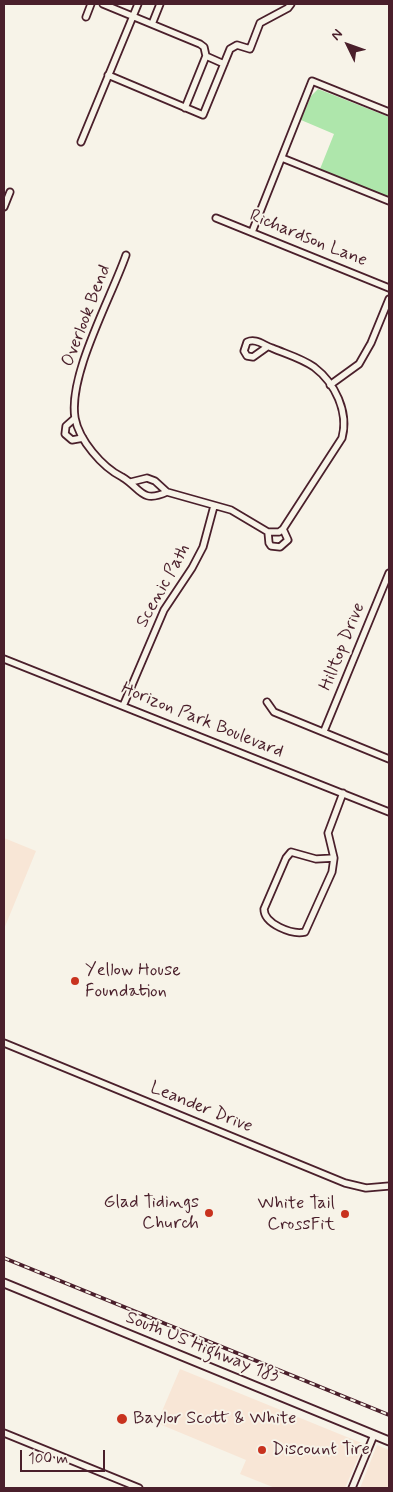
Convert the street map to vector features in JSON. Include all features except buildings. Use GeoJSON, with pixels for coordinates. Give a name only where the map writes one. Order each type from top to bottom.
{"type":"FeatureCollection","features":[{"type":"Feature","properties":{"kind":"main road","name":"South US Highway 183"},"geometry":{"type":"LineString","coordinates":[[4,1283],[389,1441]]}},
{"type":"Feature","properties":{"kind":"street"},"geometry":{"type":"LineString","coordinates":[[86,17],[91,4]]}},
{"type":"Feature","properties":{"kind":"street"},"geometry":{"type":"LineString","coordinates":[[103,4],[204,47],[206,56],[185,108]]}},
{"type":"Feature","properties":{"kind":"street"},"geometry":{"type":"LineString","coordinates":[[81,142],[138,4]]}},
{"type":"Feature","properties":{"kind":"street"},"geometry":{"type":"LineString","coordinates":[[152,24],[160,4]]}},
{"type":"Feature","properties":{"kind":"street"},"geometry":{"type":"LineString","coordinates":[[108,75],[203,115],[230,50],[237,45],[250,49],[260,23],[288,8],[291,4]]}},
{"type":"Feature","properties":{"kind":"street"},"geometry":{"type":"LineString","coordinates":[[206,56],[224,64]]}},
{"type":"Feature","properties":{"kind":"street"},"geometry":{"type":"LineString","coordinates":[[252,232],[312,81],[389,112]]}},
{"type":"Feature","properties":{"kind":"street"},"geometry":{"type":"LineString","coordinates":[[282,158],[389,201]]}},
{"type":"Feature","properties":{"kind":"street"},"geometry":{"type":"LineString","coordinates":[[4,207],[10,192]]}},
{"type":"Feature","properties":{"kind":"street","name":"Richardson Lane"},"geometry":{"type":"LineString","coordinates":[[216,218],[389,288]]}},
{"type":"Feature","properties":{"kind":"street","name":"Overlook Bend"},"geometry":{"type":"LineString","coordinates":[[126,255],[78,377],[75,418],[83,438],[101,460],[117,475],[131,482],[145,496],[152,497],[167,492]]}},
{"type":"Feature","properties":{"kind":"street"},"geometry":{"type":"LineString","coordinates":[[330,385],[359,364],[372,343],[389,299]]}},
{"type":"Feature","properties":{"kind":"street","name":"Overlook Bend"},"geometry":{"type":"LineString","coordinates":[[131,482],[147,478],[155,481],[167,492],[231,510],[268,532],[271,546],[280,547],[288,540],[283,529],[342,438],[345,428],[344,418],[337,396],[330,385],[314,368],[297,358],[267,347]]}},
{"type":"Feature","properties":{"kind":"street","name":"Overlook Bend"},"geometry":{"type":"LineString","coordinates":[[75,418],[66,426],[65,434],[72,440],[83,438]]}},
{"type":"Feature","properties":{"kind":"street","name":"Scenic Path"},"geometry":{"type":"LineString","coordinates":[[123,706],[164,610],[192,568],[203,547],[214,506]]}},
{"type":"Feature","properties":{"kind":"street"},"geometry":{"type":"LineString","coordinates":[[268,532],[278,532],[283,529]]}},
{"type":"Feature","properties":{"kind":"street","name":"Hilltop Drive"},"geometry":{"type":"LineString","coordinates":[[324,731],[389,573]]}},
{"type":"Feature","properties":{"kind":"street","name":"Horizon Park Boulevard"},"geometry":{"type":"LineString","coordinates":[[4,659],[389,812]]}},
{"type":"Feature","properties":{"kind":"street"},"geometry":{"type":"LineString","coordinates":[[267,702],[274,712],[389,759]]}},
{"type":"Feature","properties":{"kind":"street"},"geometry":{"type":"LineString","coordinates":[[334,858],[316,859],[291,852],[286,858],[264,909],[264,916],[268,921],[299,934],[305,932],[332,872],[334,858],[328,833],[343,793]]}},
{"type":"Feature","properties":{"kind":"street","name":"Leander Drive"},"geometry":{"type":"LineString","coordinates":[[4,1043],[345,1183],[366,1188],[389,1186]]}},
{"type":"Feature","properties":{"kind":"street"},"geometry":{"type":"LineString","coordinates":[[4,1433],[139,1488]]}},
{"type":"Feature","properties":{"kind":"street"},"geometry":{"type":"LineString","coordinates":[[352,1488],[374,1435]]}},
{"type":"Feature","properties":{"kind":"shaded area"},"geometry":{"type":"Polygon","coordinates":[[[4,838],[36,851],[4,929],[4,838]]]}},
{"type":"Feature","properties":{"kind":"shaded area"},"geometry":{"type":"Polygon","coordinates":[[[180,1369],[364,1444],[345,1488],[275,1488],[240,1474],[246,1460],[157,1423],[180,1369]]]}},
{"type":"Feature","properties":{"kind":"shaded area"},"geometry":{"type":"Polygon","coordinates":[[[377,1445],[389,1450],[389,1488],[360,1488],[377,1445]]]}},
{"type":"Feature","properties":{"kind":"green space"},"geometry":{"type":"Polygon","coordinates":[[[318,89],[389,117],[389,197],[320,169],[334,134],[301,120],[311,96],[318,89]]]}},
{"type":"Feature","properties":{"kind":"railway"},"geometry":{"type":"LineString","coordinates":[[4,1258],[389,1415]]}},
{"type":"Feature","properties":{"kind":"place","name":"Yellow House Foundation"},"geometry":{"type":"Point","coordinates":[75,981]}},
{"type":"Feature","properties":{"kind":"place","name":"Glad Tidings Church"},"geometry":{"type":"Point","coordinates":[209,1213]}},
{"type":"Feature","properties":{"kind":"place","name":"White Tail CrossFit"},"geometry":{"type":"Point","coordinates":[345,1214]}},
{"type":"Feature","properties":{"kind":"place","name":"Baylor Scott & White"},"geometry":{"type":"Point","coordinates":[122,1419]}},
{"type":"Feature","properties":{"kind":"place","name":"Discount Tire"},"geometry":{"type":"Point","coordinates":[262,1450]}}]}
